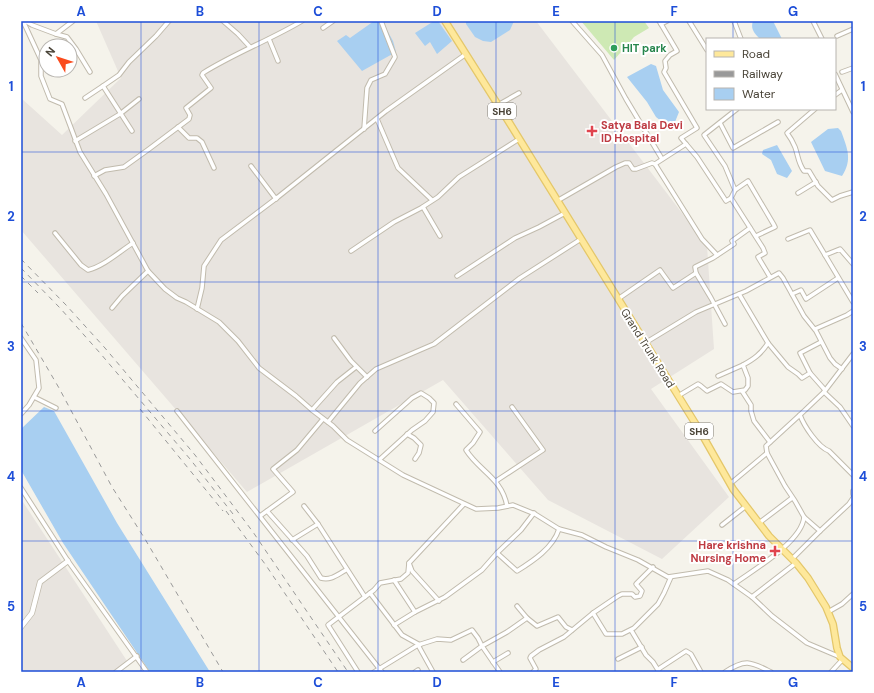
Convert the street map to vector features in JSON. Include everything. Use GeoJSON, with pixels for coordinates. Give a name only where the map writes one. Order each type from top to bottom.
{"type":"FeatureCollection","features":[{"type":"Feature","properties":{"kind":"main road","name":"Grand Trunk Road"},"geometry":{"type":"LineString","coordinates":[[445,21],[700,431],[729,484],[759,523],[808,578],[828,612],[833,624],[837,648],[841,658]]}},
{"type":"Feature","properties":{"kind":"main road"},"geometry":{"type":"LineString","coordinates":[[841,658],[853,668]]}},
{"type":"Feature","properties":{"kind":"street"},"geometry":{"type":"LineString","coordinates":[[24,21],[67,37],[90,72]]}},
{"type":"Feature","properties":{"kind":"street"},"geometry":{"type":"LineString","coordinates":[[24,21],[33,46],[41,60],[40,76],[50,99],[62,104],[80,152],[106,194],[148,271],[165,289],[177,298],[219,322],[238,341],[258,368],[296,396],[328,422],[347,440],[403,475],[476,509],[498,508],[513,505],[534,513],[559,529],[582,535],[653,567],[668,577],[708,571],[728,580],[752,597],[772,616],[807,643],[841,658],[831,672]]}},
{"type":"Feature","properties":{"kind":"street"},"geometry":{"type":"LineString","coordinates":[[56,34],[73,21]]}},
{"type":"Feature","properties":{"kind":"street"},"geometry":{"type":"LineString","coordinates":[[85,98],[119,75],[129,62],[169,21]]}},
{"type":"Feature","properties":{"kind":"street"},"geometry":{"type":"LineString","coordinates":[[223,21],[250,47]]}},
{"type":"Feature","properties":{"kind":"street"},"geometry":{"type":"LineString","coordinates":[[94,176],[105,170],[124,166],[189,119],[190,115],[186,108],[211,88],[202,75],[204,72],[302,21]]}},
{"type":"Feature","properties":{"kind":"street"},"geometry":{"type":"LineString","coordinates":[[323,28],[333,21]]}},
{"type":"Feature","properties":{"kind":"street"},"geometry":{"type":"LineString","coordinates":[[364,129],[367,88],[371,80],[385,74],[395,57],[381,21]]}},
{"type":"Feature","properties":{"kind":"street"},"geometry":{"type":"LineString","coordinates":[[572,21],[602,55],[662,159]]}},
{"type":"Feature","properties":{"kind":"street"},"geometry":{"type":"LineString","coordinates":[[667,21],[660,22],[677,51],[670,55],[666,60],[666,68],[664,72],[697,128],[681,138],[697,157],[726,201],[731,198],[735,190],[748,181],[774,225],[774,228],[771,230],[756,236]]}},
{"type":"Feature","properties":{"kind":"street"},"geometry":{"type":"LineString","coordinates":[[689,21],[706,48]]}},
{"type":"Feature","properties":{"kind":"street"},"geometry":{"type":"LineString","coordinates":[[734,21],[741,38]]}},
{"type":"Feature","properties":{"kind":"street"},"geometry":{"type":"LineString","coordinates":[[813,21],[822,38]]}},
{"type":"Feature","properties":{"kind":"street"},"geometry":{"type":"LineString","coordinates":[[837,36],[853,29]]}},
{"type":"Feature","properties":{"kind":"street"},"geometry":{"type":"LineString","coordinates":[[269,39],[278,61]]}},
{"type":"Feature","properties":{"kind":"street"},"geometry":{"type":"LineString","coordinates":[[197,309],[202,288],[204,266],[221,240],[276,199],[376,118],[466,54]]}},
{"type":"Feature","properties":{"kind":"street"},"geometry":{"type":"LineString","coordinates":[[842,72],[853,68]]}},
{"type":"Feature","properties":{"kind":"street"},"geometry":{"type":"LineString","coordinates":[[836,76],[853,112]]}},
{"type":"Feature","properties":{"kind":"street"},"geometry":{"type":"LineString","coordinates":[[102,86],[132,131]]}},
{"type":"Feature","properties":{"kind":"street"},"geometry":{"type":"LineString","coordinates":[[836,94],[842,90]]}},
{"type":"Feature","properties":{"kind":"street"},"geometry":{"type":"LineString","coordinates":[[498,105],[519,93]]}},
{"type":"Feature","properties":{"kind":"street"},"geometry":{"type":"LineString","coordinates":[[75,141],[120,114],[139,99]]}},
{"type":"Feature","properties":{"kind":"street"},"geometry":{"type":"LineString","coordinates":[[735,190],[725,166],[704,135],[736,110]]}},
{"type":"Feature","properties":{"kind":"street"},"geometry":{"type":"LineString","coordinates":[[814,110],[787,133],[796,148],[797,157],[801,167],[804,171],[809,171],[824,193],[832,200],[853,192]]}},
{"type":"Feature","properties":{"kind":"street"},"geometry":{"type":"LineString","coordinates":[[376,118],[398,168],[432,200]]}},
{"type":"Feature","properties":{"kind":"street"},"geometry":{"type":"LineString","coordinates":[[720,123],[733,148],[778,122]]}},
{"type":"Feature","properties":{"kind":"street"},"geometry":{"type":"LineString","coordinates":[[178,127],[189,138],[197,138],[202,142],[214,168]]}},
{"type":"Feature","properties":{"kind":"street"},"geometry":{"type":"LineString","coordinates":[[351,251],[394,222],[423,207],[459,177],[519,139]]}},
{"type":"Feature","properties":{"kind":"street"},"geometry":{"type":"LineString","coordinates":[[557,201],[620,165],[629,163],[633,169],[636,169],[652,163],[655,164],[686,144]]}},
{"type":"Feature","properties":{"kind":"street"},"geometry":{"type":"LineString","coordinates":[[655,164],[693,226],[702,239],[717,255]]}},
{"type":"Feature","properties":{"kind":"street"},"geometry":{"type":"LineString","coordinates":[[251,166],[276,199]]}},
{"type":"Feature","properties":{"kind":"street"},"geometry":{"type":"LineString","coordinates":[[798,193],[816,182]]}},
{"type":"Feature","properties":{"kind":"street"},"geometry":{"type":"LineString","coordinates":[[731,198],[756,236],[765,253],[758,257],[770,278]]}},
{"type":"Feature","properties":{"kind":"street"},"geometry":{"type":"LineString","coordinates":[[423,207],[440,236]]}},
{"type":"Feature","properties":{"kind":"street"},"geometry":{"type":"LineString","coordinates":[[457,276],[484,260],[515,238],[565,213]]}},
{"type":"Feature","properties":{"kind":"street"},"geometry":{"type":"LineString","coordinates":[[725,324],[694,267],[714,258],[734,244],[732,241],[750,228]]}},
{"type":"Feature","properties":{"kind":"street"},"geometry":{"type":"LineString","coordinates":[[788,239],[810,230],[853,302]]}},
{"type":"Feature","properties":{"kind":"street"},"geometry":{"type":"LineString","coordinates":[[55,232],[81,265],[88,270],[94,269],[133,243]]}},
{"type":"Feature","properties":{"kind":"street"},"geometry":{"type":"LineString","coordinates":[[328,422],[360,383],[376,369],[418,353],[434,344],[520,278],[581,239]]}},
{"type":"Feature","properties":{"kind":"street"},"geometry":{"type":"LineString","coordinates":[[825,256],[840,249],[853,264]]}},
{"type":"Feature","properties":{"kind":"street"},"geometry":{"type":"LineString","coordinates":[[618,299],[660,270],[672,288],[696,273]]}},
{"type":"Feature","properties":{"kind":"street"},"geometry":{"type":"LineString","coordinates":[[112,308],[122,296],[148,271]]}},
{"type":"Feature","properties":{"kind":"street"},"geometry":{"type":"LineString","coordinates":[[645,343],[696,312],[739,294],[779,273],[804,316],[815,329],[821,342],[835,364],[842,369]]}},
{"type":"Feature","properties":{"kind":"street"},"geometry":{"type":"LineString","coordinates":[[792,294],[801,290],[806,299],[838,278]]}},
{"type":"Feature","properties":{"kind":"street"},"geometry":{"type":"LineString","coordinates":[[739,294],[768,344],[788,367],[802,378],[810,373]]}},
{"type":"Feature","properties":{"kind":"street"},"geometry":{"type":"LineString","coordinates":[[815,329],[853,311]]}},
{"type":"Feature","properties":{"kind":"street"},"geometry":{"type":"LineString","coordinates":[[21,338],[36,360],[39,388],[29,405],[21,414]]}},
{"type":"Feature","properties":{"kind":"street"},"geometry":{"type":"LineString","coordinates":[[334,338],[356,367],[367,377]]}},
{"type":"Feature","properties":{"kind":"street"},"geometry":{"type":"LineString","coordinates":[[821,342],[800,353],[810,373],[840,408],[853,426]]}},
{"type":"Feature","properties":{"kind":"street"},"geometry":{"type":"LineString","coordinates":[[718,376],[756,358],[768,344]]}},
{"type":"Feature","properties":{"kind":"street"},"geometry":{"type":"LineString","coordinates":[[820,531],[804,517],[784,486],[767,453],[766,446],[800,416],[824,391],[853,354]]}},
{"type":"Feature","properties":{"kind":"street"},"geometry":{"type":"LineString","coordinates":[[678,396],[698,384],[707,391],[721,384],[733,392],[745,390],[748,386],[748,378],[743,365]]}},
{"type":"Feature","properties":{"kind":"street"},"geometry":{"type":"LineString","coordinates":[[312,410],[337,382],[356,367]]}},
{"type":"Feature","properties":{"kind":"street"},"geometry":{"type":"LineString","coordinates":[[742,391],[751,405],[754,421],[770,442]]}},
{"type":"Feature","properties":{"kind":"street"},"geometry":{"type":"LineString","coordinates":[[376,431],[407,403],[421,393],[434,403],[433,412],[425,421],[407,434],[379,460]]}},
{"type":"Feature","properties":{"kind":"street"},"geometry":{"type":"LineString","coordinates":[[34,397],[56,408]]}},
{"type":"Feature","properties":{"kind":"street"},"geometry":{"type":"LineString","coordinates":[[456,404],[480,432],[473,443],[466,450],[496,481],[506,500],[507,506]]}},
{"type":"Feature","properties":{"kind":"street"},"geometry":{"type":"LineString","coordinates":[[496,481],[542,450],[512,406]]}},
{"type":"Feature","properties":{"kind":"street"},"geometry":{"type":"LineString","coordinates":[[177,411],[381,670]]}},
{"type":"Feature","properties":{"kind":"street"},"geometry":{"type":"LineString","coordinates":[[800,416],[802,422],[825,450],[829,451],[853,473]]}},
{"type":"Feature","properties":{"kind":"street"},"geometry":{"type":"LineString","coordinates":[[260,516],[293,492],[273,469],[297,450],[324,419]]}},
{"type":"Feature","properties":{"kind":"street"},"geometry":{"type":"LineString","coordinates":[[407,434],[421,445],[419,453],[415,458]]}},
{"type":"Feature","properties":{"kind":"street"},"geometry":{"type":"LineString","coordinates":[[729,484],[767,453]]}},
{"type":"Feature","properties":{"kind":"street"},"geometry":{"type":"LineString","coordinates":[[21,488],[68,561],[147,672]]}},
{"type":"Feature","properties":{"kind":"street"},"geometry":{"type":"LineString","coordinates":[[759,523],[792,498]]}},
{"type":"Feature","properties":{"kind":"street"},"geometry":{"type":"LineString","coordinates":[[752,597],[794,561],[820,531],[849,504],[853,498]]}},
{"type":"Feature","properties":{"kind":"street"},"geometry":{"type":"LineString","coordinates":[[358,672],[328,625],[380,584],[401,578],[408,573],[409,563],[464,504]]}},
{"type":"Feature","properties":{"kind":"street"},"geometry":{"type":"LineString","coordinates":[[304,506],[318,524],[346,570],[365,597]]}},
{"type":"Feature","properties":{"kind":"street"},"geometry":{"type":"LineString","coordinates":[[722,525],[746,506]]}},
{"type":"Feature","properties":{"kind":"street"},"geometry":{"type":"LineString","coordinates":[[267,511],[307,556],[321,578],[326,580],[346,570]]}},
{"type":"Feature","properties":{"kind":"street"},"geometry":{"type":"LineString","coordinates":[[394,625],[415,612],[439,601],[482,570],[521,530],[534,513]]}},
{"type":"Feature","properties":{"kind":"street"},"geometry":{"type":"LineString","coordinates":[[734,584],[783,550],[799,531],[804,517]]}},
{"type":"Feature","properties":{"kind":"street"},"geometry":{"type":"LineString","coordinates":[[292,540],[318,524]]}},
{"type":"Feature","properties":{"kind":"street"},"geometry":{"type":"LineString","coordinates":[[497,553],[517,571],[548,547],[556,538],[559,529]]}},
{"type":"Feature","properties":{"kind":"street"},"geometry":{"type":"LineString","coordinates":[[21,627],[32,613],[40,582],[68,561]]}},
{"type":"Feature","properties":{"kind":"street"},"geometry":{"type":"LineString","coordinates":[[409,563],[412,571],[439,601]]}},
{"type":"Feature","properties":{"kind":"street"},"geometry":{"type":"LineString","coordinates":[[533,672],[536,669],[530,658],[531,656],[539,650],[564,637],[593,613],[622,594],[632,594],[635,597],[640,596],[642,592],[636,584],[653,567]]}},
{"type":"Feature","properties":{"kind":"street"},"geometry":{"type":"LineString","coordinates":[[593,613],[606,634],[622,634],[631,630],[658,604],[671,577]]}},
{"type":"Feature","properties":{"kind":"street"},"geometry":{"type":"LineString","coordinates":[[394,580],[415,612]]}},
{"type":"Feature","properties":{"kind":"street"},"geometry":{"type":"LineString","coordinates":[[370,593],[402,635],[419,645],[433,672]]}},
{"type":"Feature","properties":{"kind":"street"},"geometry":{"type":"LineString","coordinates":[[828,612],[842,604],[853,594]]}},
{"type":"Feature","properties":{"kind":"street"},"geometry":{"type":"LineString","coordinates":[[517,606],[527,618],[537,626],[558,618],[566,627],[572,630]]}},
{"type":"Feature","properties":{"kind":"street"},"geometry":{"type":"LineString","coordinates":[[463,660],[482,646],[514,628],[527,618]]}},
{"type":"Feature","properties":{"kind":"street"},"geometry":{"type":"LineString","coordinates":[[374,672],[381,670],[419,645],[437,640],[451,640],[472,630],[500,672]]}},
{"type":"Feature","properties":{"kind":"street"},"geometry":{"type":"LineString","coordinates":[[631,630],[646,655],[653,662],[658,671],[686,651],[691,654],[701,672]]}},
{"type":"Feature","properties":{"kind":"street"},"geometry":{"type":"LineString","coordinates":[[618,659],[642,647]]}},
{"type":"Feature","properties":{"kind":"street"},"geometry":{"type":"LineString","coordinates":[[493,662],[508,653]]}},
{"type":"Feature","properties":{"kind":"street"},"geometry":{"type":"LineString","coordinates":[[116,672],[137,656]]}},
{"type":"Feature","properties":{"kind":"street"},"geometry":{"type":"LineString","coordinates":[[726,672],[746,662],[758,665],[771,672]]}},
{"type":"Feature","properties":{"kind":"shaded area"},"geometry":{"type":"Polygon","coordinates":[[[96,21],[536,21],[707,246],[714,349],[651,389],[729,497],[662,559],[548,500],[443,380],[247,492],[21,230],[21,98],[62,135],[121,78],[96,21]]]}},
{"type":"Feature","properties":{"kind":"shaded area"},"geometry":{"type":"Polygon","coordinates":[[[21,499],[127,661],[114,672],[21,672],[21,499]]]}},
{"type":"Feature","properties":{"kind":"green space","name":"HIT park"},"geometry":{"type":"Polygon","coordinates":[[[581,21],[644,21],[649,28],[634,37],[614,60],[581,21]]]}},
{"type":"Feature","properties":{"kind":"water"},"geometry":{"type":"Polygon","coordinates":[[[374,21],[382,21],[393,41],[396,52],[362,71],[337,41],[346,35],[350,38],[374,21]]]}},
{"type":"Feature","properties":{"kind":"water"},"geometry":{"type":"Polygon","coordinates":[[[434,21],[438,21],[452,41],[437,54],[430,42],[425,46],[415,33],[434,21]]]}},
{"type":"Feature","properties":{"kind":"water"},"geometry":{"type":"Polygon","coordinates":[[[466,21],[514,21],[510,30],[491,42],[483,41],[475,37],[466,24],[466,21]]]}},
{"type":"Feature","properties":{"kind":"water"},"geometry":{"type":"Polygon","coordinates":[[[753,21],[773,21],[782,38],[759,38],[755,33],[752,24],[753,21]]]}},
{"type":"Feature","properties":{"kind":"water"},"geometry":{"type":"Polygon","coordinates":[[[651,64],[656,66],[663,90],[679,112],[675,122],[666,125],[656,117],[647,102],[627,77],[651,64]]]}},
{"type":"Feature","properties":{"kind":"water"},"geometry":{"type":"Polygon","coordinates":[[[838,128],[841,131],[848,154],[847,164],[842,176],[825,171],[811,142],[828,129],[838,128]]]}},
{"type":"Feature","properties":{"kind":"water"},"geometry":{"type":"Polygon","coordinates":[[[777,145],[792,171],[787,178],[777,174],[771,160],[762,154],[763,150],[777,145]]]}},
{"type":"Feature","properties":{"kind":"water"},"geometry":{"type":"Polygon","coordinates":[[[44,407],[54,411],[117,523],[210,672],[150,672],[63,543],[21,470],[21,429],[44,407]]]}},
{"type":"Feature","properties":{"kind":"railway"},"geometry":{"type":"LineString","coordinates":[[21,259],[105,348],[195,455],[253,532],[348,672]]}},
{"type":"Feature","properties":{"kind":"railway"},"geometry":{"type":"LineString","coordinates":[[21,268],[60,308],[100,353],[190,459],[233,514]]}},
{"type":"Feature","properties":{"kind":"railway"},"geometry":{"type":"LineString","coordinates":[[21,276],[38,293]]}},
{"type":"Feature","properties":{"kind":"railway"},"geometry":{"type":"LineString","coordinates":[[21,323],[59,388],[112,487],[145,539],[223,672]]}},
{"type":"Feature","properties":{"kind":"railway"},"geometry":{"type":"LineString","coordinates":[[140,409],[223,511]]}},
{"type":"Feature","properties":{"kind":"railway"},"geometry":{"type":"LineString","coordinates":[[226,511],[265,564],[338,672]]}},
{"type":"Feature","properties":{"kind":"place","name":"HIT park"},"geometry":{"type":"Point","coordinates":[614,48]}},
{"type":"Feature","properties":{"kind":"place","name":"Satya Bala Devi ID Hospital"},"geometry":{"type":"Point","coordinates":[592,131]}},
{"type":"Feature","properties":{"kind":"place","name":"Hare krishna Nursing Home"},"geometry":{"type":"Point","coordinates":[775,551]}}]}
